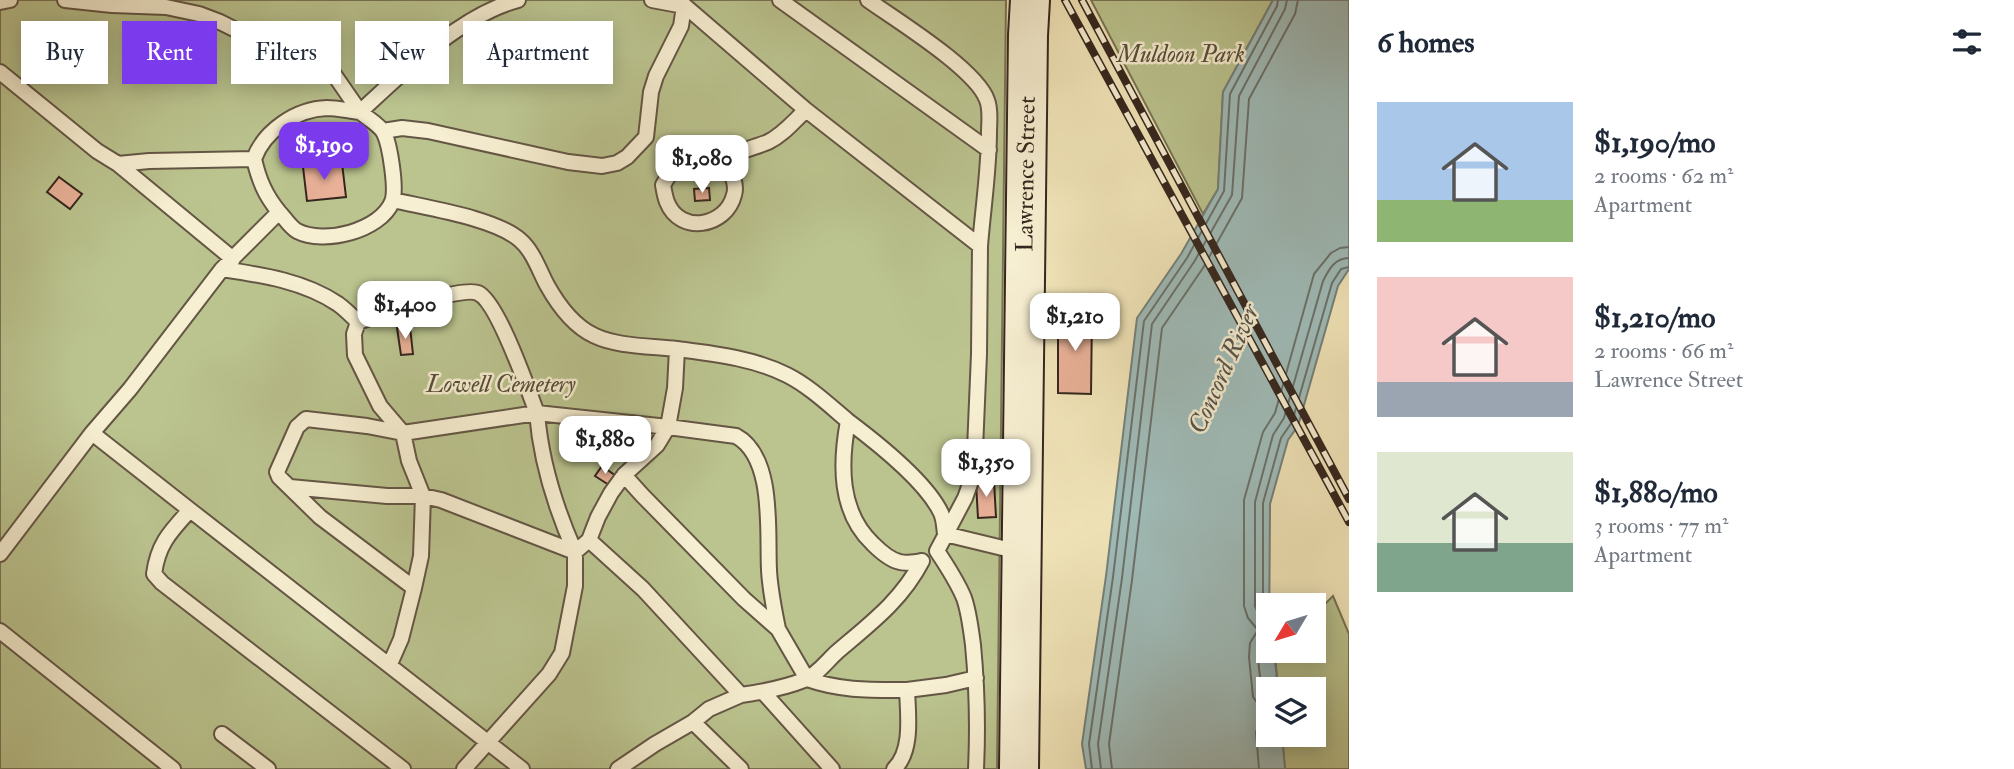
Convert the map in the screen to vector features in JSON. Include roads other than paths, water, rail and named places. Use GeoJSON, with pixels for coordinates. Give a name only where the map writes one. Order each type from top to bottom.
{"type":"FeatureCollection","features":[{"type":"Feature","properties":{"kind":"main road","name":"Lawrence Street"},"geometry":{"type":"LineString","coordinates":[[1019,769],[1020,552],[1030,0]]}},
{"type":"Feature","properties":{"kind":"lane"},"geometry":{"type":"LineString","coordinates":[[0,2],[10,0]]}},
{"type":"Feature","properties":{"kind":"lane"},"geometry":{"type":"LineString","coordinates":[[65,0],[166,7],[199,14],[240,32],[313,56],[333,73],[360,112],[383,131],[393,176],[393,200],[384,213],[354,232],[335,237],[315,236],[296,230],[279,212],[259,181],[254,159],[258,146],[278,126],[299,114],[325,108],[360,112],[441,41],[475,19],[518,0]]}},
{"type":"Feature","properties":{"kind":"lane"},"geometry":{"type":"LineString","coordinates":[[652,0],[681,3],[806,110],[980,246]]}},
{"type":"Feature","properties":{"kind":"lane"},"geometry":{"type":"LineString","coordinates":[[780,0],[989,150]]}},
{"type":"Feature","properties":{"kind":"lane"},"geometry":{"type":"LineString","coordinates":[[618,769],[709,709],[741,695],[763,692],[807,679],[897,600],[922,561],[936,551],[965,498],[974,473],[980,246],[989,150],[988,101],[981,88],[960,66],[868,0]]}},
{"type":"Feature","properties":{"kind":"lane"},"geometry":{"type":"LineString","coordinates":[[383,131],[402,128],[428,131],[568,162],[601,166],[617,163],[627,158],[646,136],[651,92],[681,26],[681,3]]}},
{"type":"Feature","properties":{"kind":"lane"},"geometry":{"type":"LineString","coordinates":[[0,72],[97,150],[118,163],[227,264],[314,291],[338,305],[358,322]]}},
{"type":"Feature","properties":{"kind":"lane"},"geometry":{"type":"LineString","coordinates":[[724,158],[734,183],[735,194],[727,209],[717,219],[700,225],[687,223],[675,214],[667,203],[663,186],[672,170],[684,160],[698,154],[724,158],[768,142],[780,135],[806,110]]}},
{"type":"Feature","properties":{"kind":"lane"},"geometry":{"type":"LineString","coordinates":[[118,163],[254,159]]}},
{"type":"Feature","properties":{"kind":"lane"},"geometry":{"type":"LineString","coordinates":[[393,200],[494,225],[518,238],[527,247],[561,309],[590,335],[616,343],[718,354],[757,363],[789,376],[874,440],[902,466],[943,515],[945,534]]}},
{"type":"Feature","properties":{"kind":"lane"},"geometry":{"type":"LineString","coordinates":[[0,554],[92,433],[227,264],[279,212]]}},
{"type":"Feature","properties":{"kind":"lane"},"geometry":{"type":"LineString","coordinates":[[358,322],[395,308],[475,292],[482,296],[496,314],[537,413],[539,441],[548,481],[575,552],[575,586],[562,653],[549,674],[464,769]]}},
{"type":"Feature","properties":{"kind":"lane"},"geometry":{"type":"LineString","coordinates":[[358,322],[354,334],[355,355],[380,406],[403,433],[409,461],[423,496],[421,556],[401,639],[390,664]]}},
{"type":"Feature","properties":{"kind":"lane"},"geometry":{"type":"LineString","coordinates":[[575,552],[589,540],[598,517],[624,475],[657,445],[667,427],[675,388],[677,349]]}},
{"type":"Feature","properties":{"kind":"lane"},"geometry":{"type":"LineString","coordinates":[[414,588],[320,517],[279,477],[277,472],[297,428],[306,419],[403,433],[537,413],[736,436],[751,448],[759,464],[766,491],[771,598],[778,629],[807,679],[829,686],[862,690],[907,690],[976,678]]}},
{"type":"Feature","properties":{"kind":"lane"},"geometry":{"type":"LineString","coordinates":[[848,421],[842,449],[843,482],[851,514],[863,534],[881,552],[901,562],[922,561]]}},
{"type":"Feature","properties":{"kind":"lane"},"geometry":{"type":"LineString","coordinates":[[92,433],[522,769]]}},
{"type":"Feature","properties":{"kind":"lane"},"geometry":{"type":"LineString","coordinates":[[624,475],[744,599],[778,629]]}},
{"type":"Feature","properties":{"kind":"lane"},"geometry":{"type":"LineString","coordinates":[[290,487],[387,496],[423,496],[441,500],[575,552]]}},
{"type":"Feature","properties":{"kind":"lane"},"geometry":{"type":"LineString","coordinates":[[190,510],[170,533],[157,555],[154,574],[162,583],[403,769]]}},
{"type":"Feature","properties":{"kind":"lane"},"geometry":{"type":"LineString","coordinates":[[945,534],[1020,552]]}},
{"type":"Feature","properties":{"kind":"lane"},"geometry":{"type":"LineString","coordinates":[[589,540],[643,589],[741,695]]}},
{"type":"Feature","properties":{"kind":"lane"},"geometry":{"type":"LineString","coordinates":[[936,551],[965,600],[972,634],[978,731],[976,769]]}},
{"type":"Feature","properties":{"kind":"lane"},"geometry":{"type":"LineString","coordinates":[[0,631],[173,769]]}},
{"type":"Feature","properties":{"kind":"lane"},"geometry":{"type":"LineString","coordinates":[[894,769],[901,762],[905,747],[908,722],[907,690]]}},
{"type":"Feature","properties":{"kind":"lane"},"geometry":{"type":"LineString","coordinates":[[763,692],[832,769]]}},
{"type":"Feature","properties":{"kind":"lane"},"geometry":{"type":"LineString","coordinates":[[693,722],[741,769]]}},
{"type":"Feature","properties":{"kind":"lane"},"geometry":{"type":"LineString","coordinates":[[222,734],[268,769]]}},
{"type":"Feature","properties":{"kind":"water","name":"Concord River"},"geometry":{"type":"Polygon","coordinates":[[[1273,0],[1349,0],[1349,269],[1338,286],[1298,426],[1288,440],[1270,504],[1269,593],[1256,593],[1256,663],[1275,663],[1277,677],[1256,677],[1256,747],[1283,747],[1285,769],[1086,769],[1082,744],[1106,576],[1137,318],[1181,254],[1218,189],[1223,92],[1273,0]]]}},
{"type":"Feature","properties":{"kind":"railway"},"geometry":{"type":"LineString","coordinates":[[1065,0],[1349,522]]}},
{"type":"Feature","properties":{"kind":"railway"},"geometry":{"type":"LineString","coordinates":[[1082,0],[1349,499]]}},
{"type":"Feature","properties":{"kind":"park label","name":"Muldoon Park"},"geometry":{"type":"Point","coordinates":[1181,54]}},
{"type":"Feature","properties":{"kind":"park label","name":"Lowell Cemetery"},"geometry":{"type":"Point","coordinates":[501,384]}}]}
